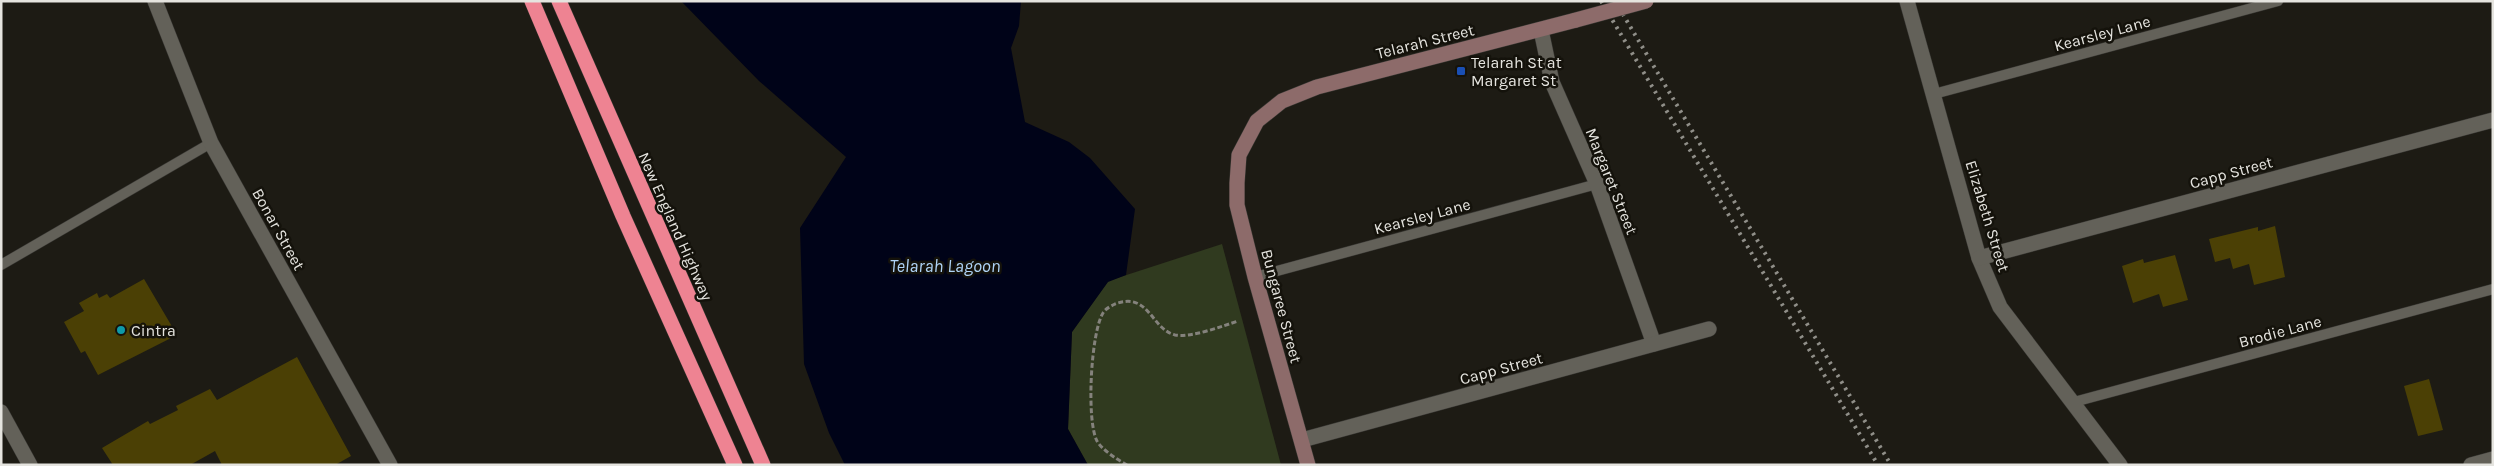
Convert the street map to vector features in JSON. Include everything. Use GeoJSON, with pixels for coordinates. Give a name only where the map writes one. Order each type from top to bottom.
{"type":"FeatureCollection","features":[{"type":"Feature","properties":{"kind":"highway"},"geometry":{"type":"LineString","coordinates":[[532,1],[623,216],[735,465]]}},
{"type":"Feature","properties":{"kind":"highway","name":"New England Highway"},"geometry":{"type":"LineString","coordinates":[[559,1],[763,465]]}},
{"type":"Feature","properties":{"kind":"street","name":"Bonar Street"},"geometry":{"type":"LineString","coordinates":[[155,1],[211,143],[390,465]]}},
{"type":"Feature","properties":{"kind":"street","name":"Telarah Street"},"geometry":{"type":"LineString","coordinates":[[1239,154],[1256,122],[1282,101],[1317,86],[1541,30],[1646,1]]}},
{"type":"Feature","properties":{"kind":"street","name":"Elizabeth Street"},"geometry":{"type":"LineString","coordinates":[[1907,1],[1979,258],[2000,308],[2074,402],[2120,465]]}},
{"type":"Feature","properties":{"kind":"street","name":"Margaret Street"},"geometry":{"type":"LineString","coordinates":[[1541,30],[1552,82],[1597,184],[1654,344]]}},
{"type":"Feature","properties":{"kind":"street","name":"Capp Street"},"geometry":{"type":"LineString","coordinates":[[1979,258],[2493,120]]}},
{"type":"Feature","properties":{"kind":"street","name":"Bungaree Street"},"geometry":{"type":"LineString","coordinates":[[1239,154],[1237,205],[1255,277],[1308,465]]}},
{"type":"Feature","properties":{"kind":"street","name":"Capp Street"},"geometry":{"type":"LineString","coordinates":[[1302,440],[1709,329]]}},
{"type":"Feature","properties":{"kind":"street"},"geometry":{"type":"LineString","coordinates":[[1,412],[30,465]]}},
{"type":"Feature","properties":{"kind":"street"},"geometry":{"type":"LineString","coordinates":[[2471,465],[2493,459]]}},
{"type":"Feature","properties":{"kind":"lane","name":"Kearsley Lane"},"geometry":{"type":"LineString","coordinates":[[1934,94],[2278,1]]}},
{"type":"Feature","properties":{"kind":"lane"},"geometry":{"type":"LineString","coordinates":[[1,265],[211,143]]}},
{"type":"Feature","properties":{"kind":"lane","name":"Kearsley Lane"},"geometry":{"type":"LineString","coordinates":[[1255,277],[1597,184]]}},
{"type":"Feature","properties":{"kind":"lane","name":"Brodie Lane"},"geometry":{"type":"LineString","coordinates":[[2074,402],[2493,289]]}},
{"type":"Feature","properties":{"kind":"path"},"geometry":{"type":"LineString","coordinates":[[1126,465],[1097,441],[1092,420],[1090,388],[1098,325],[1104,311],[1116,303],[1135,302],[1147,308],[1162,327],[1175,335],[1197,332],[1238,321]]}},
{"type":"Feature","properties":{"kind":"green space"},"geometry":{"type":"Polygon","coordinates":[[[1222,244],[1281,465],[1088,465],[1068,429],[1072,332],[1108,281],[1222,244]]]}},
{"type":"Feature","properties":{"kind":"water","name":"Telarah Lagoon"},"geometry":{"type":"Polygon","coordinates":[[[681,1],[1021,1],[1019,26],[1011,48],[1025,122],[1069,142],[1090,158],[1135,209],[1126,275],[1108,282],[1072,332],[1068,429],[1088,465],[845,465],[829,433],[804,364],[800,228],[846,157],[759,81],[681,1]]]}},
{"type":"Feature","properties":{"kind":"building"},"geometry":{"type":"Polygon","coordinates":[[[2275,226],[2285,277],[2254,285],[2249,264],[2233,269],[2230,258],[2215,262],[2209,239],[2258,227],[2258,231],[2275,226]]]}},
{"type":"Feature","properties":{"kind":"building"},"geometry":{"type":"Polygon","coordinates":[[[2175,255],[2188,300],[2163,307],[2159,294],[2133,303],[2122,266],[2143,259],[2144,263],[2175,255]]]}},
{"type":"Feature","properties":{"kind":"building","name":"Cintra"},"geometry":{"type":"Polygon","coordinates":[[[144,279],[177,335],[98,375],[85,351],[81,353],[64,322],[84,311],[79,303],[97,293],[99,298],[107,294],[110,298],[144,279]]]}},
{"type":"Feature","properties":{"kind":"building"},"geometry":{"type":"Polygon","coordinates":[[[297,357],[351,456],[335,465],[222,465],[215,451],[190,465],[113,465],[102,448],[148,421],[150,424],[178,410],[176,406],[210,389],[217,400],[297,357]]]}},
{"type":"Feature","properties":{"kind":"building"},"geometry":{"type":"Polygon","coordinates":[[[2429,379],[2443,430],[2418,436],[2404,386],[2429,379]]]}},
{"type":"Feature","properties":{"kind":"railway"},"geometry":{"type":"LineString","coordinates":[[1601,1],[1878,465]]}},
{"type":"Feature","properties":{"kind":"railway"},"geometry":{"type":"LineString","coordinates":[[1615,1],[1891,465]]}},
{"type":"Feature","properties":{"kind":"place","name":"Telarah St at Margaret St"},"geometry":{"type":"Point","coordinates":[1461,71]}},
{"type":"Feature","properties":{"kind":"place","name":"Cintra"},"geometry":{"type":"Point","coordinates":[121,330]}}]}
